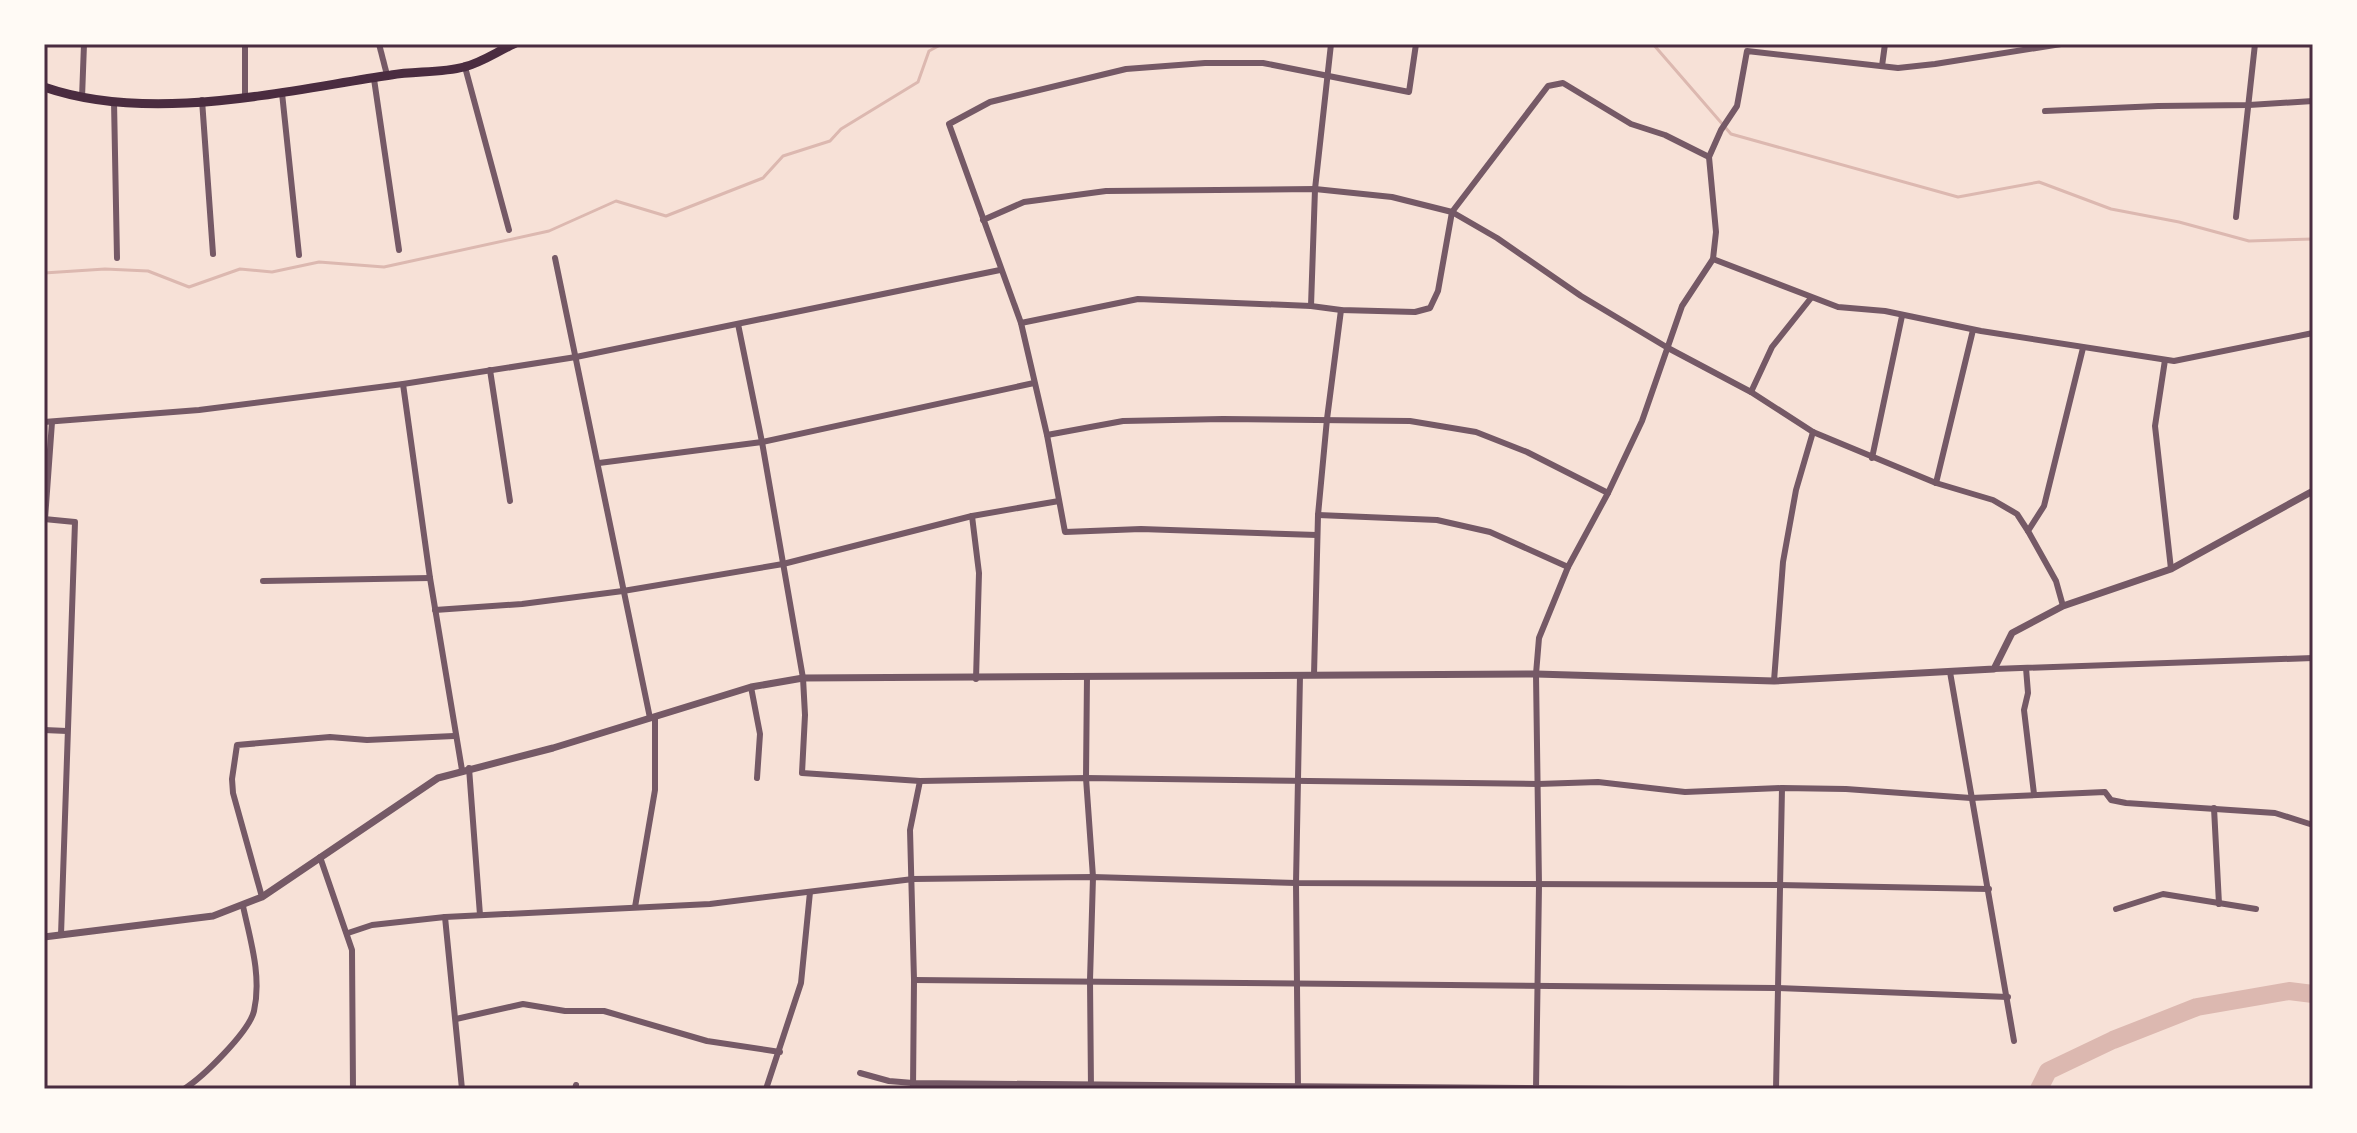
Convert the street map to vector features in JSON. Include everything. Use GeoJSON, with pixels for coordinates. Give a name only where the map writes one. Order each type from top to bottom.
{"type":"FeatureCollection","features":[{"type":"Feature","properties":{"kind":"main road"},"geometry":{"type":"LineString","coordinates":[[44,87],[82,98],[114,101],[160,103],[245,98],[387,75],[465,67],[514,44]]}},
{"type":"Feature","properties":{"kind":"street"},"geometry":{"type":"LineString","coordinates":[[82,98],[84,44]]}},
{"type":"Feature","properties":{"kind":"street"},"geometry":{"type":"LineString","coordinates":[[245,44],[245,98]]}},
{"type":"Feature","properties":{"kind":"street"},"geometry":{"type":"LineString","coordinates":[[379,44],[387,75]]}},
{"type":"Feature","properties":{"kind":"street"},"geometry":{"type":"LineString","coordinates":[[1311,306],[1315,189],[1331,44]]}},
{"type":"Feature","properties":{"kind":"street"},"geometry":{"type":"LineString","coordinates":[[1317,535],[1141,529],[1065,532],[1021,323],[949,124],[990,102],[1126,69],[1205,63],[1263,63],[1409,92],[1416,44]]}},
{"type":"Feature","properties":{"kind":"street"},"geometry":{"type":"LineString","coordinates":[[1882,66],[1885,44]]}},
{"type":"Feature","properties":{"kind":"street"},"geometry":{"type":"LineString","coordinates":[[1536,1088],[1539,885],[1536,674],[1539,638],[1568,567],[1642,421],[1682,306],[1713,259],[1716,232],[1709,157],[1721,130],[1737,106],[1747,51],[1882,66],[1935,64],[2061,44]]}},
{"type":"Feature","properties":{"kind":"street"},"geometry":{"type":"LineString","coordinates":[[2236,217],[2255,44]]}},
{"type":"Feature","properties":{"kind":"street"},"geometry":{"type":"LineString","coordinates":[[465,67],[509,230]]}},
{"type":"Feature","properties":{"kind":"street"},"geometry":{"type":"LineString","coordinates":[[374,79],[399,250]]}},
{"type":"Feature","properties":{"kind":"street"},"geometry":{"type":"LineString","coordinates":[[1021,323],[1138,299],[1341,310],[1415,312],[1430,308],[1438,291],[1452,212],[1548,86],[1563,83],[1631,124],[1665,135],[1709,157]]}},
{"type":"Feature","properties":{"kind":"street"},"geometry":{"type":"LineString","coordinates":[[282,93],[299,255]]}},
{"type":"Feature","properties":{"kind":"street"},"geometry":{"type":"LineString","coordinates":[[202,100],[213,254]]}},
{"type":"Feature","properties":{"kind":"street"},"geometry":{"type":"LineString","coordinates":[[114,101],[117,258]]}},
{"type":"Feature","properties":{"kind":"street"},"geometry":{"type":"LineString","coordinates":[[2045,111],[2313,101]]}},
{"type":"Feature","properties":{"kind":"street"},"geometry":{"type":"LineString","coordinates":[[983,220],[1024,202],[1106,191],[1315,189],[1392,197],[1452,212],[1497,238],[1581,296],[1668,348],[1751,392],[1813,432],[1936,483],[1993,500],[2017,514],[2056,581],[2063,606]]}},
{"type":"Feature","properties":{"kind":"street"},"geometry":{"type":"LineString","coordinates":[[555,258],[623,591],[653,718],[655,790],[635,907]]}},
{"type":"Feature","properties":{"kind":"street"},"geometry":{"type":"LineString","coordinates":[[1713,259],[1838,307],[1885,311],[1973,330],[2165,360],[2174,361],[2313,333]]}},
{"type":"Feature","properties":{"kind":"street"},"geometry":{"type":"LineString","coordinates":[[61,935],[75,522],[44,519],[48,422],[199,410],[403,384],[576,357],[1000,270]]}},
{"type":"Feature","properties":{"kind":"street"},"geometry":{"type":"LineString","coordinates":[[1751,392],[1772,347],[1811,298]]}},
{"type":"Feature","properties":{"kind":"street"},"geometry":{"type":"LineString","coordinates":[[1314,675],[1318,515],[1341,310]]}},
{"type":"Feature","properties":{"kind":"street"},"geometry":{"type":"LineString","coordinates":[[1872,458],[1902,316]]}},
{"type":"Feature","properties":{"kind":"street"},"geometry":{"type":"LineString","coordinates":[[738,324],[803,678],[802,773],[920,781],[1086,778],[1538,784],[1598,782],[1685,792],[1846,789],[1971,798],[2105,792],[2111,800],[2126,803],[2275,813],[2313,825]]}},
{"type":"Feature","properties":{"kind":"street"},"geometry":{"type":"LineString","coordinates":[[1936,483],[1973,330]]}},
{"type":"Feature","properties":{"kind":"street"},"geometry":{"type":"LineString","coordinates":[[2028,531],[2044,506],[2083,348]]}},
{"type":"Feature","properties":{"kind":"street"},"geometry":{"type":"LineString","coordinates":[[2165,360],[2155,426],[2171,569]]}},
{"type":"Feature","properties":{"kind":"street"},"geometry":{"type":"LineString","coordinates":[[490,370],[510,501]]}},
{"type":"Feature","properties":{"kind":"street"},"geometry":{"type":"LineString","coordinates":[[599,463],[762,442],[1034,383]]}},
{"type":"Feature","properties":{"kind":"street"},"geometry":{"type":"LineString","coordinates":[[403,384],[454,736],[465,769],[480,915]]}},
{"type":"Feature","properties":{"kind":"street"},"geometry":{"type":"LineString","coordinates":[[1047,435],[1123,421],[1410,421],[1476,432],[1527,452],[1608,493]]}},
{"type":"Feature","properties":{"kind":"street"},"geometry":{"type":"LineString","coordinates":[[1774,681],[1783,562],[1796,490],[1813,432]]}},
{"type":"Feature","properties":{"kind":"street"},"geometry":{"type":"LineString","coordinates":[[1994,669],[2012,633],[2063,606],[2171,569],[2313,491]]}},
{"type":"Feature","properties":{"kind":"street"},"geometry":{"type":"LineString","coordinates":[[435,610],[522,604],[623,591],[783,564],[972,516],[1059,501]]}},
{"type":"Feature","properties":{"kind":"street"},"geometry":{"type":"LineString","coordinates":[[1318,515],[1437,520],[1490,532],[1568,567]]}},
{"type":"Feature","properties":{"kind":"street"},"geometry":{"type":"LineString","coordinates":[[972,516],[979,573],[976,679]]}},
{"type":"Feature","properties":{"kind":"street"},"geometry":{"type":"LineString","coordinates":[[263,581],[430,578]]}},
{"type":"Feature","properties":{"kind":"street"},"geometry":{"type":"LineString","coordinates":[[44,937],[213,916],[243,906],[262,897],[438,778],[653,718],[751,687],[803,678],[1536,674],[1774,681],[2093,664],[2313,658]]}},
{"type":"Feature","properties":{"kind":"street"},"geometry":{"type":"LineString","coordinates":[[2026,668],[2028,693],[2024,710],[2034,794]]}},
{"type":"Feature","properties":{"kind":"street"},"geometry":{"type":"LineString","coordinates":[[1950,672],[2014,1041]]}},
{"type":"Feature","properties":{"kind":"street"},"geometry":{"type":"LineString","coordinates":[[1298,1088],[1296,883],[1300,675]]}},
{"type":"Feature","properties":{"kind":"street"},"geometry":{"type":"LineString","coordinates":[[1087,676],[1086,778],[1093,877],[1091,1087]]}},
{"type":"Feature","properties":{"kind":"street"},"geometry":{"type":"LineString","coordinates":[[751,687],[760,734],[757,778]]}},
{"type":"Feature","properties":{"kind":"street"},"geometry":{"type":"LineString","coordinates":[[44,730],[67,731]]}},
{"type":"Feature","properties":{"kind":"street"},"geometry":{"type":"LineString","coordinates":[[262,897],[233,793],[237,745],[330,737],[367,740],[454,736]]}},
{"type":"Feature","properties":{"kind":"street"},"geometry":{"type":"LineString","coordinates":[[913,1086],[913,879],[910,830],[920,781]]}},
{"type":"Feature","properties":{"kind":"street"},"geometry":{"type":"LineString","coordinates":[[1776,1089],[1782,788]]}},
{"type":"Feature","properties":{"kind":"street"},"geometry":{"type":"LineString","coordinates":[[2214,808],[2219,904]]}},
{"type":"Feature","properties":{"kind":"street"},"geometry":{"type":"LineString","coordinates":[[320,857],[352,950],[353,1089]]}},
{"type":"Feature","properties":{"kind":"street"},"geometry":{"type":"LineString","coordinates":[[348,933],[372,925],[445,917],[710,904],[913,879],[1093,877],[1296,883],[1989,889]]}},
{"type":"Feature","properties":{"kind":"street"},"geometry":{"type":"LineString","coordinates":[[766,1089],[801,983],[810,892]]}},
{"type":"Feature","properties":{"kind":"street"},"geometry":{"type":"LineString","coordinates":[[2116,909],[2163,894],[2256,909]]}},
{"type":"Feature","properties":{"kind":"street"},"geometry":{"type":"LineString","coordinates":[[184,1089],[226,1051],[254,1013],[256,962],[243,906]]}},
{"type":"Feature","properties":{"kind":"street"},"geometry":{"type":"LineString","coordinates":[[445,917],[462,1089]]}},
{"type":"Feature","properties":{"kind":"street"},"geometry":{"type":"LineString","coordinates":[[914,980],[1776,988],[2008,997]]}},
{"type":"Feature","properties":{"kind":"street"},"geometry":{"type":"LineString","coordinates":[[456,1019],[523,1004],[565,1011],[604,1011],[707,1041],[780,1052]]}},
{"type":"Feature","properties":{"kind":"street"},"geometry":{"type":"LineString","coordinates":[[860,1073],[913,1086],[1631,1089]]}},
{"type":"Feature","properties":{"kind":"waterway"},"geometry":{"type":"LineString","coordinates":[[44,273],[105,269],[148,271],[189,287],[240,269],[272,272],[319,262],[384,267],[549,231],[616,201],[666,216],[763,178],[783,156],[830,141],[841,129],[918,82],[929,51],[942,44]]}},
{"type":"Feature","properties":{"kind":"waterway"},"geometry":{"type":"LineString","coordinates":[[1653,44],[1731,134],[1958,197],[2039,182],[2111,209],[2179,222],[2249,241],[2313,239]]}},
{"type":"Feature","properties":{"kind":"waterway"},"geometry":{"type":"LineString","coordinates":[[2039,1089],[2048,1071],[2113,1040],[2197,1007],[2289,991],[2313,994]]}}]}
